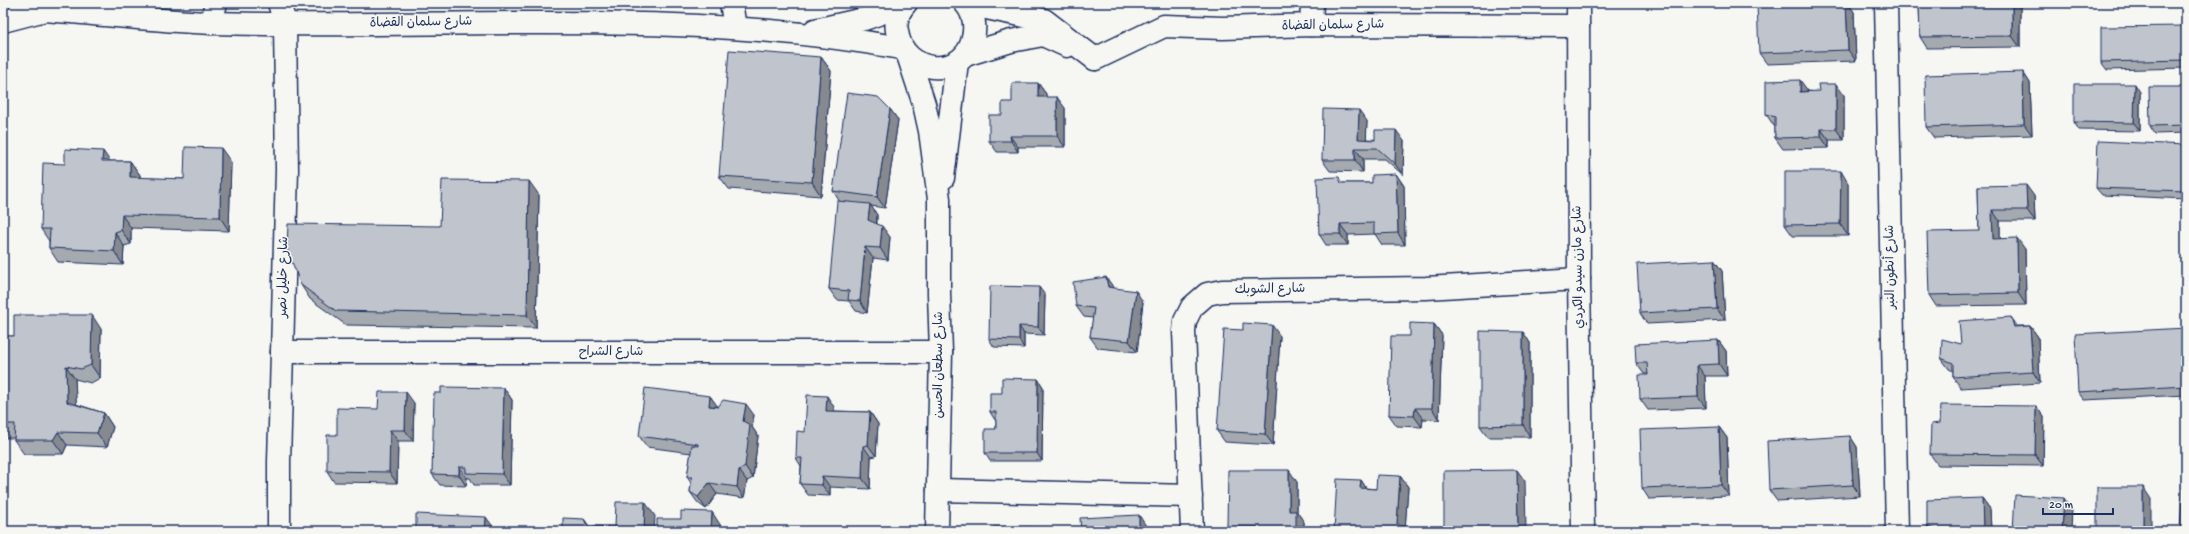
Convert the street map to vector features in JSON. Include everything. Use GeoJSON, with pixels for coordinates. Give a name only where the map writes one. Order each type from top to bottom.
{"type":"FeatureCollection","features":[{"type":"Feature","properties":{"kind":"street","name":"شارع سلمان القضاة"},"geometry":{"type":"LineString","coordinates":[[20,3],[45,10],[213,13],[475,13],[735,27],[798,33],[905,53],[920,65],[932,68],[945,67],[961,58]]}},
{"type":"Feature","properties":{"kind":"street"},"geometry":{"type":"LineString","coordinates":[[731,3],[735,27]]}},
{"type":"Feature","properties":{"kind":"street"},"geometry":{"type":"LineString","coordinates":[[1310,25],[1312,3]]}},
{"type":"Feature","properties":{"kind":"street","name":"شارع مازن سيدو الكردي"},"geometry":{"type":"LineString","coordinates":[[1578,3],[1579,279],[1583,531]]}},
{"type":"Feature","properties":{"kind":"street","name":"شارع أنطون النبر"},"geometry":{"type":"LineString","coordinates":[[1886,3],[1896,531]]}},
{"type":"Feature","properties":{"kind":"street","name":"شارع سلمان القضاة"},"geometry":{"type":"LineString","coordinates":[[798,33],[864,19],[905,4]]}},
{"type":"Feature","properties":{"kind":"street","name":"شارع سطعان الحسن"},"geometry":{"type":"LineString","coordinates":[[905,4],[896,26],[928,124],[939,198],[938,293],[940,352],[937,531]]}},
{"type":"Feature","properties":{"kind":"street"},"geometry":{"type":"LineString","coordinates":[[966,4],[1044,20],[1095,59]]}},
{"type":"Feature","properties":{"kind":"street","name":"شارع سطعان الحسن"},"geometry":{"type":"LineString","coordinates":[[939,198],[947,156],[961,58],[972,43],[975,30],[973,16],[966,4]]}},
{"type":"Feature","properties":{"kind":"street","name":"شارع سلمان القضاة"},"geometry":{"type":"LineString","coordinates":[[3,21],[45,10]]}},
{"type":"Feature","properties":{"kind":"street","name":"شارع خليل نصر"},"geometry":{"type":"LineString","coordinates":[[279,531],[287,170],[282,13]]}},
{"type":"Feature","properties":{"kind":"street","name":"شارع سلمان القضاة"},"geometry":{"type":"LineString","coordinates":[[1095,59],[1164,26],[1223,28],[1310,25],[1578,26]]}},
{"type":"Feature","properties":{"kind":"street"},"geometry":{"type":"LineString","coordinates":[[961,58],[1011,41],[1043,35],[1095,59]]}},
{"type":"Feature","properties":{"kind":"street","name":"شارع الشوبك"},"geometry":{"type":"LineString","coordinates":[[1192,531],[1184,331],[1185,321],[1192,306],[1207,294],[1222,291],[1260,289],[1426,288],[1579,279]]}},
{"type":"Feature","properties":{"kind":"street","name":"شارع الشراح"},"geometry":{"type":"LineString","coordinates":[[282,352],[940,352]]}},
{"type":"Feature","properties":{"kind":"street"},"geometry":{"type":"LineString","coordinates":[[938,490],[1190,496]]}},
{"type":"Feature","properties":{"kind":"building"},"geometry":{"type":"Polygon","coordinates":[[[1846,3],[1848,50],[1759,53],[1757,4],[1846,3]]]}},
{"type":"Feature","properties":{"kind":"building"},"geometry":{"type":"Polygon","coordinates":[[[1919,3],[2012,3],[2012,36],[1920,37],[1919,3]]]}},
{"type":"Feature","properties":{"kind":"building"},"geometry":{"type":"Polygon","coordinates":[[[2186,26],[2186,60],[2101,62],[2101,27],[2186,26]]]}},
{"type":"Feature","properties":{"kind":"building"},"geometry":{"type":"Polygon","coordinates":[[[729,50],[821,57],[812,182],[719,176],[729,50]]]}},
{"type":"Feature","properties":{"kind":"building"},"geometry":{"type":"Polygon","coordinates":[[[2023,72],[2024,124],[1926,127],[1925,75],[2023,72]]]}},
{"type":"Feature","properties":{"kind":"building"},"geometry":{"type":"Polygon","coordinates":[[[1800,80],[1800,92],[1819,91],[1818,84],[1836,84],[1836,129],[1821,129],[1821,137],[1775,138],[1775,117],[1766,114],[1766,81],[1800,80]]]}},
{"type":"Feature","properties":{"kind":"building"},"geometry":{"type":"Polygon","coordinates":[[[1012,83],[1038,83],[1038,97],[1057,97],[1057,136],[1010,136],[1011,141],[989,141],[989,115],[1002,115],[1002,102],[1012,102],[1012,83]]]}},
{"type":"Feature","properties":{"kind":"building"},"geometry":{"type":"Polygon","coordinates":[[[2074,84],[2135,84],[2134,123],[2074,122],[2074,84]]]}},
{"type":"Feature","properties":{"kind":"building"},"geometry":{"type":"Polygon","coordinates":[[[2149,87],[2186,87],[2186,125],[2150,126],[2149,87]]]}},
{"type":"Feature","properties":{"kind":"building"},"geometry":{"type":"Polygon","coordinates":[[[847,93],[878,97],[890,109],[877,197],[833,191],[847,93]]]}},
{"type":"Feature","properties":{"kind":"building"},"geometry":{"type":"Polygon","coordinates":[[[1323,109],[1359,110],[1358,139],[1375,140],[1375,130],[1396,130],[1395,164],[1377,148],[1355,148],[1355,160],[1322,160],[1323,109]]]}},
{"type":"Feature","properties":{"kind":"building"},"geometry":{"type":"Polygon","coordinates":[[[2098,141],[2186,145],[2186,191],[2096,188],[2098,141]]]}},
{"type":"Feature","properties":{"kind":"building"},"geometry":{"type":"Polygon","coordinates":[[[185,147],[221,148],[220,217],[122,215],[121,230],[115,232],[114,251],[49,248],[50,229],[41,229],[43,163],[65,164],[65,149],[103,151],[102,161],[130,161],[130,177],[184,179],[185,147]]]}},
{"type":"Feature","properties":{"kind":"building"},"geometry":{"type":"Polygon","coordinates":[[[1785,171],[1841,171],[1840,224],[1785,225],[1785,171]]]}},
{"type":"Feature","properties":{"kind":"building"},"geometry":{"type":"Polygon","coordinates":[[[1396,174],[1398,233],[1374,234],[1374,223],[1340,224],[1340,234],[1319,234],[1317,178],[1339,177],[1341,183],[1372,183],[1372,175],[1396,174]]]}},
{"type":"Feature","properties":{"kind":"building"},"geometry":{"type":"Polygon","coordinates":[[[442,180],[529,181],[527,315],[336,311],[301,285],[287,249],[288,224],[440,226],[442,180]]]}},
{"type":"Feature","properties":{"kind":"building"},"geometry":{"type":"Polygon","coordinates":[[[2026,185],[2027,210],[1992,210],[1993,239],[2017,238],[2018,293],[1929,295],[1927,232],[1979,231],[1978,186],[2026,185]]]}},
{"type":"Feature","properties":{"kind":"building"},"geometry":{"type":"Polygon","coordinates":[[[837,201],[870,204],[868,220],[882,226],[880,248],[865,247],[860,301],[848,300],[849,291],[829,289],[837,201]]]}},
{"type":"Feature","properties":{"kind":"building"},"geometry":{"type":"Polygon","coordinates":[[[1714,260],[1717,309],[1640,313],[1637,264],[1714,260]]]}},
{"type":"Feature","properties":{"kind":"building"},"geometry":{"type":"Polygon","coordinates":[[[1106,277],[1108,287],[1136,291],[1129,341],[1090,337],[1094,308],[1076,306],[1073,282],[1106,277]]]}},
{"type":"Feature","properties":{"kind":"building"},"geometry":{"type":"Polygon","coordinates":[[[990,286],[1039,287],[1038,327],[1019,326],[1019,340],[989,339],[990,286]]]}},
{"type":"Feature","properties":{"kind":"building"},"geometry":{"type":"Polygon","coordinates":[[[14,315],[92,315],[91,365],[81,369],[66,366],[67,402],[104,413],[97,433],[58,432],[53,440],[14,440],[15,424],[3,424],[3,336],[14,336],[14,315]]]}},
{"type":"Feature","properties":{"kind":"building"},"geometry":{"type":"Polygon","coordinates":[[[2011,317],[2014,327],[2030,326],[2033,372],[1953,377],[1953,363],[1941,358],[1942,339],[1961,344],[1959,321],[2011,317]]]}},
{"type":"Feature","properties":{"kind":"building"},"geometry":{"type":"Polygon","coordinates":[[[1243,323],[1272,325],[1265,434],[1217,431],[1224,329],[1243,330],[1243,323]]]}},
{"type":"Feature","properties":{"kind":"building"},"geometry":{"type":"Polygon","coordinates":[[[1410,323],[1434,324],[1432,408],[1415,408],[1414,416],[1389,415],[1391,336],[1410,336],[1410,323]]]}},
{"type":"Feature","properties":{"kind":"building"},"geometry":{"type":"Polygon","coordinates":[[[2186,328],[2186,386],[2078,392],[2075,334],[2186,328]]]}},
{"type":"Feature","properties":{"kind":"building"},"geometry":{"type":"Polygon","coordinates":[[[1480,331],[1523,332],[1523,425],[1480,426],[1480,331]]]}},
{"type":"Feature","properties":{"kind":"building"},"geometry":{"type":"Polygon","coordinates":[[[1718,340],[1719,364],[1697,365],[1698,397],[1640,399],[1639,375],[1648,375],[1647,363],[1636,363],[1635,344],[1718,340]]]}},
{"type":"Feature","properties":{"kind":"building"},"geometry":{"type":"Polygon","coordinates":[[[1002,378],[1038,379],[1037,453],[985,453],[985,429],[996,429],[996,412],[990,412],[990,393],[1002,393],[1002,378]]]}},
{"type":"Feature","properties":{"kind":"building"},"geometry":{"type":"Polygon","coordinates":[[[441,387],[504,388],[502,474],[466,473],[466,467],[459,467],[459,475],[432,474],[434,393],[441,393],[441,387]]]}},
{"type":"Feature","properties":{"kind":"building"},"geometry":{"type":"Polygon","coordinates":[[[645,388],[710,396],[709,406],[718,407],[723,400],[746,404],[743,421],[750,425],[745,466],[739,470],[737,487],[709,483],[698,497],[690,492],[692,477],[687,477],[692,445],[698,446],[698,444],[639,436],[645,388]]]}},
{"type":"Feature","properties":{"kind":"building"},"geometry":{"type":"Polygon","coordinates":[[[379,392],[406,392],[405,430],[390,430],[389,472],[327,471],[327,435],[337,435],[337,408],[378,409],[379,392]]]}},
{"type":"Feature","properties":{"kind":"building"},"geometry":{"type":"Polygon","coordinates":[[[807,395],[827,396],[826,411],[870,412],[868,445],[863,446],[862,478],[822,476],[822,485],[800,484],[802,458],[796,458],[797,431],[805,432],[807,395]]]}},
{"type":"Feature","properties":{"kind":"building"},"geometry":{"type":"Polygon","coordinates":[[[1941,405],[2036,406],[2035,455],[1930,454],[1931,424],[1940,423],[1941,405]]]}},
{"type":"Feature","properties":{"kind":"building"},"geometry":{"type":"Polygon","coordinates":[[[1719,427],[1721,485],[1642,488],[1640,430],[1719,427]]]}},
{"type":"Feature","properties":{"kind":"building"},"geometry":{"type":"Polygon","coordinates":[[[1850,436],[1853,485],[1769,490],[1767,441],[1850,436]]]}},
{"type":"Feature","properties":{"kind":"building"},"geometry":{"type":"Polygon","coordinates":[[[1228,470],[1289,470],[1289,511],[1296,511],[1296,531],[1257,531],[1257,527],[1227,527],[1228,470]]]}},
{"type":"Feature","properties":{"kind":"building"},"geometry":{"type":"Polygon","coordinates":[[[1517,470],[1518,531],[1444,531],[1444,471],[1517,470]]]}},
{"type":"Feature","properties":{"kind":"building"},"geometry":{"type":"Polygon","coordinates":[[[1377,475],[1400,476],[1397,524],[1405,527],[1405,531],[1374,531],[1374,529],[1358,527],[1358,531],[1334,531],[1337,479],[1361,480],[1360,488],[1376,489],[1377,475]]]}},
{"type":"Feature","properties":{"kind":"building"},"geometry":{"type":"Polygon","coordinates":[[[2183,476],[2186,476],[2186,531],[2180,531],[2183,476]]]}},
{"type":"Feature","properties":{"kind":"building"},"geometry":{"type":"Polygon","coordinates":[[[2097,487],[2143,487],[2143,531],[2097,531],[2097,487]]]}},
{"type":"Feature","properties":{"kind":"building"},"geometry":{"type":"Polygon","coordinates":[[[2015,495],[2064,498],[2062,531],[2013,531],[2015,495]]]}},
{"type":"Feature","properties":{"kind":"building"},"geometry":{"type":"Polygon","coordinates":[[[1982,498],[1983,531],[1939,531],[1927,526],[1927,500],[1982,498]]]}},
{"type":"Feature","properties":{"kind":"building"},"geometry":{"type":"Polygon","coordinates":[[[616,502],[645,502],[644,531],[563,531],[563,518],[584,519],[587,526],[615,527],[616,502]]]}},
{"type":"Feature","properties":{"kind":"building"},"geometry":{"type":"Polygon","coordinates":[[[681,511],[712,512],[711,531],[657,531],[657,519],[681,519],[681,511]]]}},
{"type":"Feature","properties":{"kind":"building"},"geometry":{"type":"Polygon","coordinates":[[[416,514],[486,517],[485,531],[416,531],[416,514]]]}},
{"type":"Feature","properties":{"kind":"building"},"geometry":{"type":"Polygon","coordinates":[[[1139,515],[1139,531],[1081,531],[1080,518],[1139,515]]]}},
{"type":"Feature","properties":{"kind":"building"},"geometry":{"type":"Polygon","coordinates":[[[994,527],[1032,527],[1032,531],[994,531],[994,527]]]}}]}
